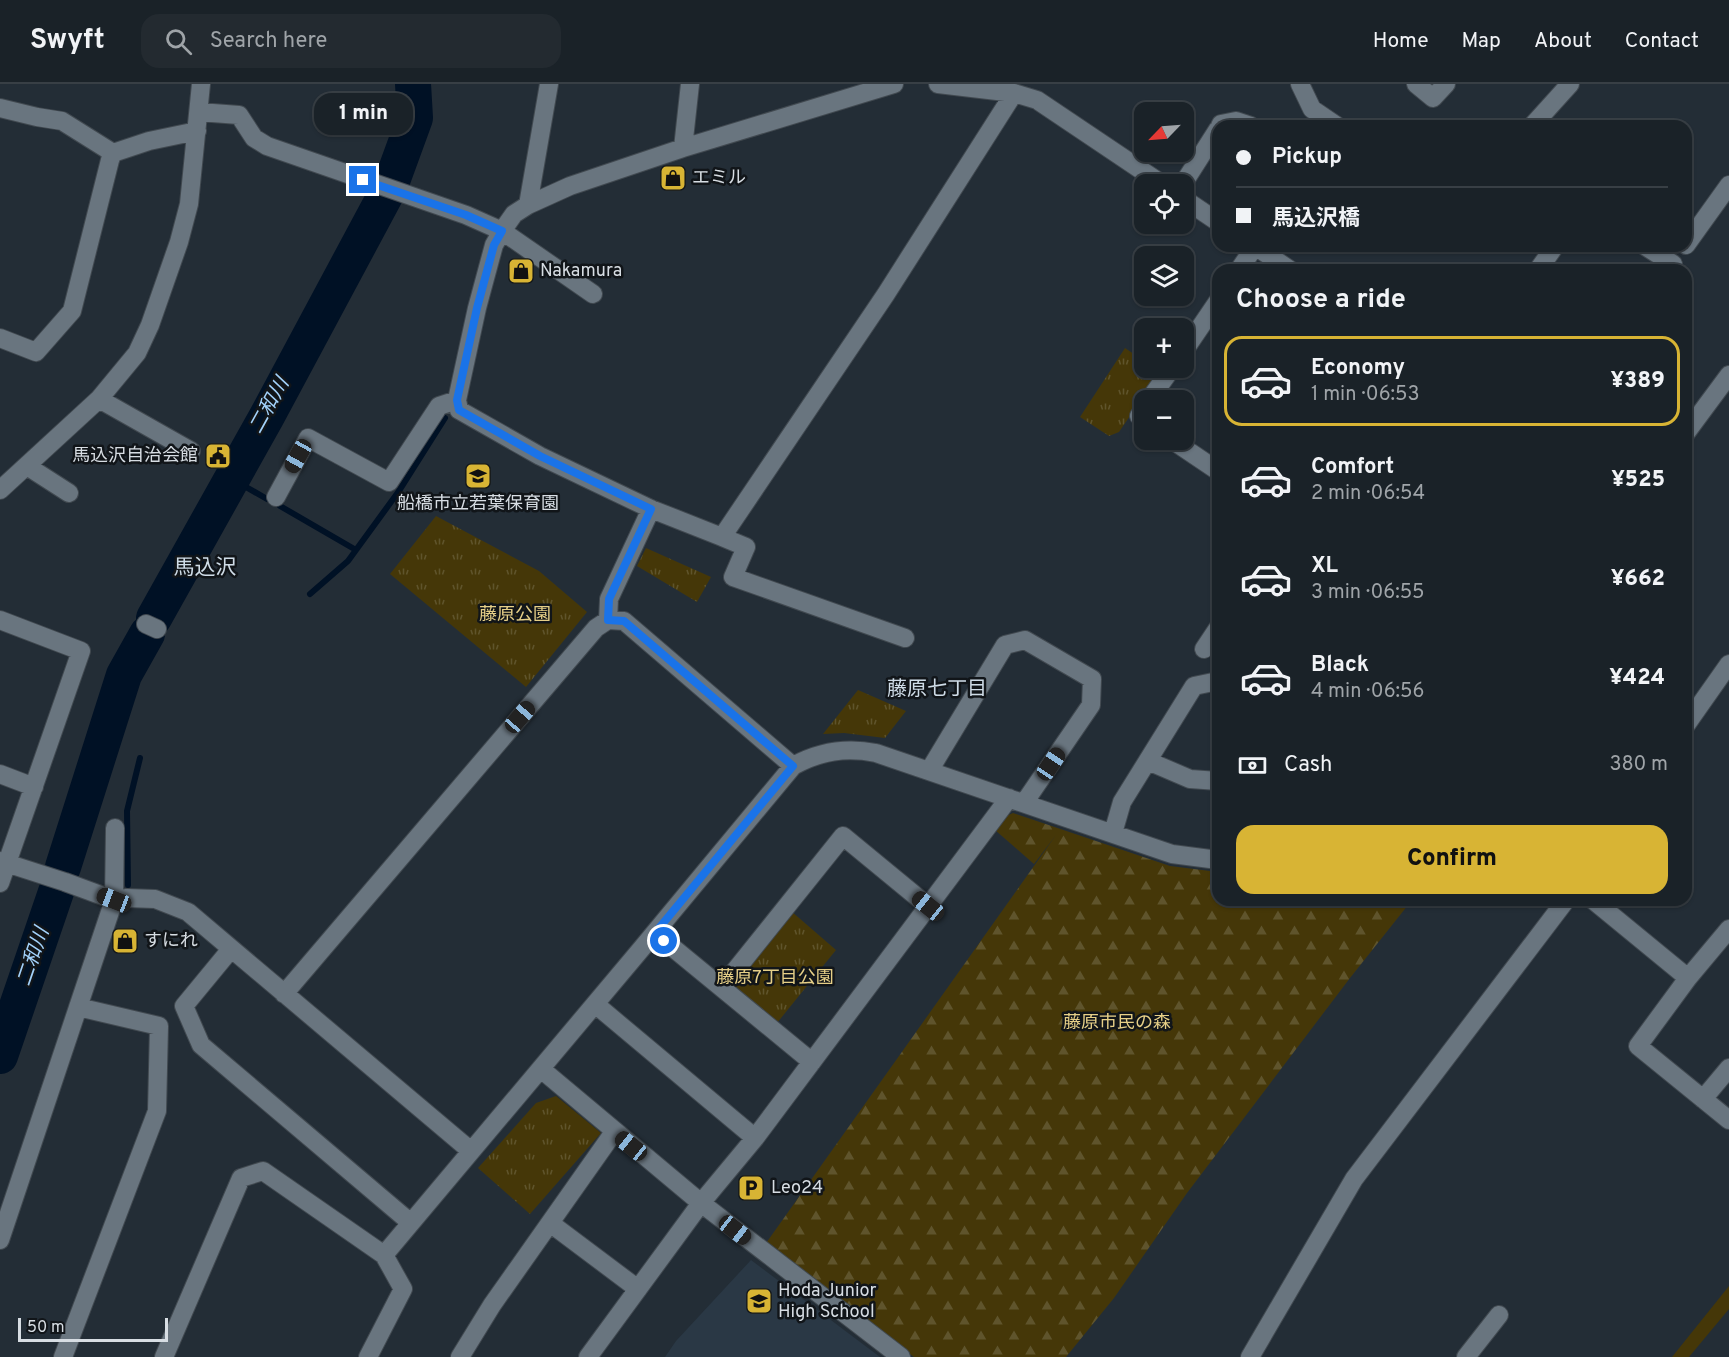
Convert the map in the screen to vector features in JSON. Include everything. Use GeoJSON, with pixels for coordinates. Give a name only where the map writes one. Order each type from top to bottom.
{"type":"FeatureCollection","features":[{"type":"Feature","properties":{"kind":"street"},"geometry":{"type":"LineString","coordinates":[[0,490],[99,399],[137,353],[150,325],[179,242],[189,204],[201,84]]}},
{"type":"Feature","properties":{"kind":"street"},"geometry":{"type":"LineString","coordinates":[[528,205],[549,84]]}},
{"type":"Feature","properties":{"kind":"street"},"geometry":{"type":"LineString","coordinates":[[683,148],[690,84]]}},
{"type":"Feature","properties":{"kind":"street"},"geometry":{"type":"LineString","coordinates":[[894,84],[683,148],[570,186],[514,214],[494,245],[477,308],[457,400],[459,410],[540,456],[651,509],[746,547],[733,577],[905,638]]}},
{"type":"Feature","properties":{"kind":"street"},"geometry":{"type":"LineString","coordinates":[[938,84],[1014,93],[1037,100],[1147,174]]}},
{"type":"Feature","properties":{"kind":"street"},"geometry":{"type":"LineString","coordinates":[[1300,84],[1312,109],[1328,120]]}},
{"type":"Feature","properties":{"kind":"street"},"geometry":{"type":"LineString","coordinates":[[1416,84],[1433,98],[1446,84]]}},
{"type":"Feature","properties":{"kind":"street"},"geometry":{"type":"LineString","coordinates":[[1537,120],[1570,84]]}},
{"type":"Feature","properties":{"kind":"street"},"geometry":{"type":"LineString","coordinates":[[722,537],[886,294],[1014,93]]}},
{"type":"Feature","properties":{"kind":"street"},"geometry":{"type":"LineString","coordinates":[[0,108],[62,121],[113,153]]}},
{"type":"Feature","properties":{"kind":"street"},"geometry":{"type":"LineString","coordinates":[[200,112],[239,116],[254,138],[267,146],[466,215],[502,231],[593,294]]}},
{"type":"Feature","properties":{"kind":"street"},"geometry":{"type":"LineString","coordinates":[[0,338],[36,352],[72,311],[113,153],[149,141],[198,131]]}},
{"type":"Feature","properties":{"kind":"street"},"geometry":{"type":"LineString","coordinates":[[1189,174],[1212,139]]}},
{"type":"Feature","properties":{"kind":"street"},"geometry":{"type":"LineString","coordinates":[[1692,237],[1729,185]]}},
{"type":"Feature","properties":{"kind":"street"},"geometry":{"type":"LineString","coordinates":[[1194,206],[1212,218]]}},
{"type":"Feature","properties":{"kind":"street"},"geometry":{"type":"LineString","coordinates":[[1264,252],[1281,264]]}},
{"type":"Feature","properties":{"kind":"street"},"geometry":{"type":"LineString","coordinates":[[1652,252],[1666,264]]}},
{"type":"Feature","properties":{"kind":"street"},"geometry":{"type":"LineString","coordinates":[[1672,264],[1681,252]]}},
{"type":"Feature","properties":{"kind":"street"},"geometry":{"type":"LineString","coordinates":[[1194,336],[1212,310]]}},
{"type":"Feature","properties":{"kind":"street"},"geometry":{"type":"LineString","coordinates":[[1692,425],[1729,375]]}},
{"type":"Feature","properties":{"kind":"street"},"geometry":{"type":"LineString","coordinates":[[99,399],[191,451]]}},
{"type":"Feature","properties":{"kind":"street"},"geometry":{"type":"LineString","coordinates":[[276,497],[308,438],[389,482],[439,406],[457,400]]}},
{"type":"Feature","properties":{"kind":"street"},"geometry":{"type":"LineString","coordinates":[[1187,450],[1212,467]]}},
{"type":"Feature","properties":{"kind":"street"},"geometry":{"type":"LineString","coordinates":[[27,466],[69,493]]}},
{"type":"Feature","properties":{"kind":"street"},"geometry":{"type":"LineString","coordinates":[[608,620],[609,599],[651,509]]}},
{"type":"Feature","properties":{"kind":"street"},"geometry":{"type":"LineString","coordinates":[[0,620],[81,651],[34,787],[3,862],[0,883]]}},
{"type":"Feature","properties":{"kind":"street"},"geometry":{"type":"LineString","coordinates":[[284,994],[596,628],[608,620],[624,621],[793,766]]}},
{"type":"Feature","properties":{"kind":"street"},"geometry":{"type":"LineString","coordinates":[[1204,649],[1212,637]]}},
{"type":"Feature","properties":{"kind":"street"},"geometry":{"type":"LineString","coordinates":[[588,1357],[701,1203],[755,1138],[928,906],[1091,705],[1092,679],[1025,640],[1005,645],[929,771]]}},
{"type":"Feature","properties":{"kind":"street"},"geometry":{"type":"LineString","coordinates":[[1692,716],[1729,664]]}},
{"type":"Feature","properties":{"kind":"street"},"geometry":{"type":"LineString","coordinates":[[1113,833],[1122,802],[1194,686],[1212,682]]}},
{"type":"Feature","properties":{"kind":"street"},"geometry":{"type":"LineString","coordinates":[[384,1255],[793,766],[807,758],[825,752],[847,749],[876,753],[1172,854],[1212,860]]}},
{"type":"Feature","properties":{"kind":"street"},"geometry":{"type":"LineString","coordinates":[[1148,761],[1190,779],[1212,781]]}},
{"type":"Feature","properties":{"kind":"street"},"geometry":{"type":"LineString","coordinates":[[0,774],[34,787]]}},
{"type":"Feature","properties":{"kind":"street"},"geometry":{"type":"LineString","coordinates":[[0,1240],[114,900],[115,828]]}},
{"type":"Feature","properties":{"kind":"street"},"geometry":{"type":"LineString","coordinates":[[722,987],[843,836],[928,906]]}},
{"type":"Feature","properties":{"kind":"street"},"geometry":{"type":"LineString","coordinates":[[3,862],[114,900],[155,899],[188,912],[471,1151]]}},
{"type":"Feature","properties":{"kind":"street"},"geometry":{"type":"LineString","coordinates":[[1250,1357],[1354,1179],[1561,906]]}},
{"type":"Feature","properties":{"kind":"street"},"geometry":{"type":"LineString","coordinates":[[1600,906],[1688,978]]}},
{"type":"Feature","properties":{"kind":"street"},"geometry":{"type":"LineString","coordinates":[[1729,928],[1688,978],[1638,1046],[1729,1120]]}},
{"type":"Feature","properties":{"kind":"street"},"geometry":{"type":"LineString","coordinates":[[655,933],[812,1062]]}},
{"type":"Feature","properties":{"kind":"street"},"geometry":{"type":"LineString","coordinates":[[231,949],[184,1006],[201,1045],[411,1223]]}},
{"type":"Feature","properties":{"kind":"street"},"geometry":{"type":"LineString","coordinates":[[595,1004],[755,1138]]}},
{"type":"Feature","properties":{"kind":"street"},"geometry":{"type":"LineString","coordinates":[[63,1357],[157,1111],[159,1026],[78,1007]]}},
{"type":"Feature","properties":{"kind":"street"},"geometry":{"type":"LineString","coordinates":[[1703,1099],[1729,1068]]}},
{"type":"Feature","properties":{"kind":"street"},"geometry":{"type":"LineString","coordinates":[[540,1069],[701,1203],[901,1357]]}},
{"type":"Feature","properties":{"kind":"street"},"geometry":{"type":"LineString","coordinates":[[460,1357],[492,1305],[614,1132]]}},
{"type":"Feature","properties":{"kind":"street"},"geometry":{"type":"LineString","coordinates":[[165,1357],[241,1178],[263,1171],[384,1255],[403,1289],[368,1357]]}},
{"type":"Feature","properties":{"kind":"street"},"geometry":{"type":"LineString","coordinates":[[550,1223],[638,1290]]}},
{"type":"Feature","properties":{"kind":"street"},"geometry":{"type":"LineString","coordinates":[[1466,1357],[1499,1315]]}},
{"type":"Feature","properties":{"kind":"shaded area","name":"Hoda Junior High School"},"geometry":{"type":"Polygon","coordinates":[[[751,1260],[880,1357],[665,1357],[676,1341],[751,1260]]]}},
{"type":"Feature","properties":{"kind":"green space"},"geometry":{"type":"Polygon","coordinates":[[[1125,348],[1134,354],[1134,378],[1156,378],[1148,390],[1134,390],[1134,410],[1119,432],[1109,436],[1080,417],[1125,348]]]}},
{"type":"Feature","properties":{"kind":"green space","name":"藤原公園"},"geometry":{"type":"Polygon","coordinates":[[[436,516],[539,571],[587,612],[526,687],[390,574],[436,516]]]}},
{"type":"Feature","properties":{"kind":"green space"},"geometry":{"type":"Polygon","coordinates":[[[646,548],[711,577],[697,602],[637,566],[646,548]]]}},
{"type":"Feature","properties":{"kind":"green space"},"geometry":{"type":"Polygon","coordinates":[[[858,690],[906,711],[885,738],[844,733],[823,734],[858,690]]]}},
{"type":"Feature","properties":{"kind":"green space","name":"藤原市民の森"},"geometry":{"type":"Polygon","coordinates":[[[1013,813],[1170,866],[1212,871],[1212,906],[1407,906],[1187,1193],[1114,1298],[1066,1357],[914,1357],[764,1246],[1056,835],[1034,864],[995,830],[1002,818],[1013,813]]]}},
{"type":"Feature","properties":{"kind":"green space","name":"藤原7丁目公園"},"geometry":{"type":"Polygon","coordinates":[[[791,911],[836,950],[777,1023],[735,989],[736,978],[791,911]]]}},
{"type":"Feature","properties":{"kind":"green space"},"geometry":{"type":"Polygon","coordinates":[[[556,1096],[601,1133],[530,1214],[478,1168],[536,1103],[556,1096]]]}},
{"type":"Feature","properties":{"kind":"green space"},"geometry":{"type":"Polygon","coordinates":[[[1729,1286],[1729,1309],[1689,1357],[1672,1357],[1729,1286]]]}},
{"type":"Feature","properties":{"kind":"waterway","name":"二和川"},"geometry":{"type":"LineString","coordinates":[[392,181],[415,118],[413,84]]}},
{"type":"Feature","properties":{"kind":"waterway","name":"二和川"},"geometry":{"type":"LineString","coordinates":[[154,618],[267,416],[386,194]]}},
{"type":"Feature","properties":{"kind":"waterway"},"geometry":{"type":"LineString","coordinates":[[280,506],[356,550],[399,491],[445,418]]}},
{"type":"Feature","properties":{"kind":"waterway"},"geometry":{"type":"LineString","coordinates":[[232,479],[267,499]]}},
{"type":"Feature","properties":{"kind":"waterway"},"geometry":{"type":"LineString","coordinates":[[310,594],[348,561],[356,550]]}},
{"type":"Feature","properties":{"kind":"waterway","name":"二和川"},"geometry":{"type":"LineString","coordinates":[[63,867],[124,675],[147,634]]}},
{"type":"Feature","properties":{"kind":"waterway"},"geometry":{"type":"LineString","coordinates":[[128,885],[127,811],[140,758]]}},
{"type":"Feature","properties":{"kind":"waterway","name":"二和川"},"geometry":{"type":"LineString","coordinates":[[0,1056],[56,892]]}},
{"type":"Feature","properties":{"kind":"place","name":"エミル"},"geometry":{"type":"Point","coordinates":[673,178]}},
{"type":"Feature","properties":{"kind":"place","name":"Nakamura"},"geometry":{"type":"Point","coordinates":[521,271]}},
{"type":"Feature","properties":{"kind":"place","name":"馬込沢自治会館"},"geometry":{"type":"Point","coordinates":[218,456]}},
{"type":"Feature","properties":{"kind":"place","name":"船橋市立若葉保育園"},"geometry":{"type":"Point","coordinates":[478,476]}},
{"type":"Feature","properties":{"kind":"place","name":"すにれ"},"geometry":{"type":"Point","coordinates":[125,941]}},
{"type":"Feature","properties":{"kind":"place","name":"Leo24"},"geometry":{"type":"Point","coordinates":[751,1188]}},
{"type":"Feature","properties":{"kind":"place","name":"Hoda Junior High School"},"geometry":{"type":"Point","coordinates":[759,1301]}},
{"type":"Feature","properties":{"kind":"district","name":"馬込沢"},"geometry":{"type":"Point","coordinates":[205,568]}},
{"type":"Feature","properties":{"kind":"district","name":"藤原七丁目"},"geometry":{"type":"Point","coordinates":[937,690]}},
{"type":"Feature","properties":{"kind":"route"},"geometry":{"type":"LineString","coordinates":[[363,180],[466,215],[502,231],[494,245],[477,308],[457,400],[459,410],[540,456],[651,509],[609,599],[608,620],[624,621],[793,766],[655,933],[664,941]]}}]}
